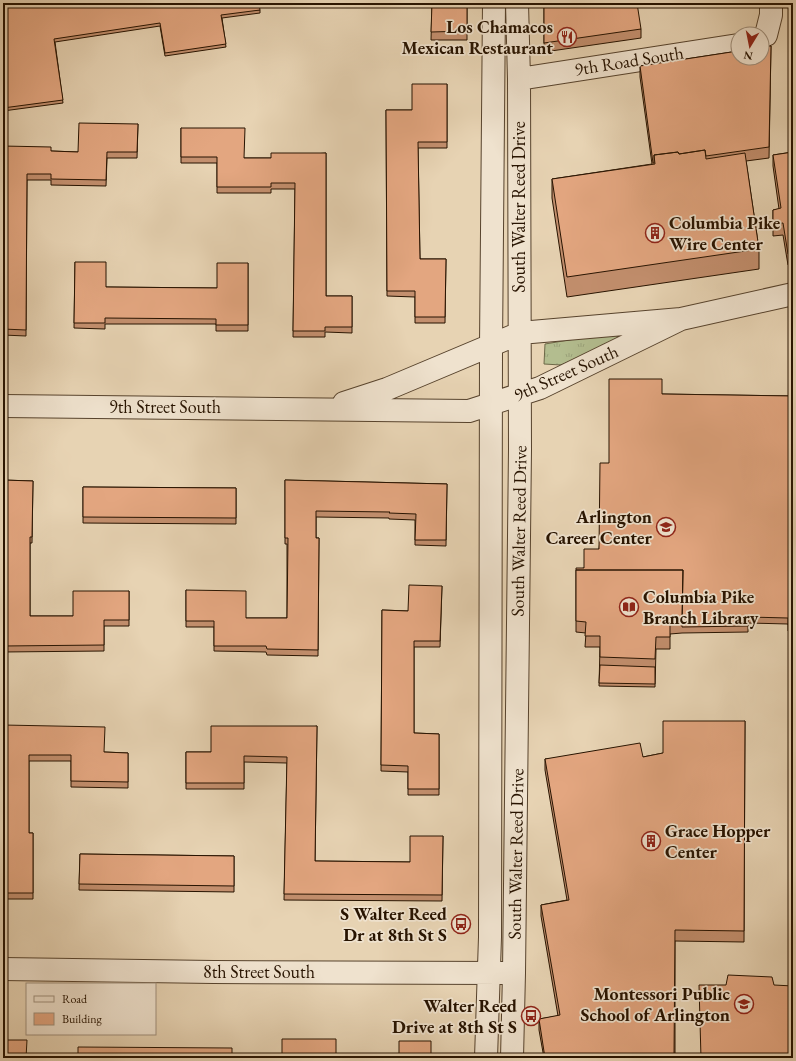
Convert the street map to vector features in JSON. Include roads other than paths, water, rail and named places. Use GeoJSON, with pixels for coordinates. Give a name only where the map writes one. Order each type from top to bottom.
{"type":"FeatureCollection","features":[{"type":"Feature","properties":{"kind":"street","name":"South Walter Reed Drive"},"geometry":{"type":"LineString","coordinates":[[486,1058],[489,973],[491,346],[494,3]]}},
{"type":"Feature","properties":{"kind":"street","name":"South Walter Reed Drive"},"geometry":{"type":"LineString","coordinates":[[512,1058],[520,449],[519,79],[517,3]]}},
{"type":"Feature","properties":{"kind":"street"},"geometry":{"type":"LineString","coordinates":[[767,26],[771,15],[771,3]]}},
{"type":"Feature","properties":{"kind":"street","name":"9th Road South"},"geometry":{"type":"LineString","coordinates":[[519,79],[730,45]]}},
{"type":"Feature","properties":{"kind":"street","name":"9th Street South"},"geometry":{"type":"LineString","coordinates":[[327,408],[387,389],[520,333],[681,319],[793,294]]}},
{"type":"Feature","properties":{"kind":"street","name":"9th Street South"},"geometry":{"type":"LineString","coordinates":[[3,406],[327,408],[469,411],[540,388],[681,319]]}},
{"type":"Feature","properties":{"kind":"street","name":"8th Street South"},"geometry":{"type":"LineString","coordinates":[[3,969],[221,972],[514,973]]}},
{"type":"Feature","properties":{"kind":"place","name":"Los Chamacos Mexican Restaurant"},"geometry":{"type":"Point","coordinates":[567,37]}},
{"type":"Feature","properties":{"kind":"place","name":"Columbia Pike Wire Center"},"geometry":{"type":"Point","coordinates":[655,233]}},
{"type":"Feature","properties":{"kind":"place","name":"Arlington Career Center"},"geometry":{"type":"Point","coordinates":[666,527]}},
{"type":"Feature","properties":{"kind":"place","name":"Columbia Pike Branch Library"},"geometry":{"type":"Point","coordinates":[629,607]}},
{"type":"Feature","properties":{"kind":"place","name":"Grace Hopper Center"},"geometry":{"type":"Point","coordinates":[651,841]}},
{"type":"Feature","properties":{"kind":"place","name":"S Walter Reed Dr at 8th St S"},"geometry":{"type":"Point","coordinates":[461,924]}},
{"type":"Feature","properties":{"kind":"place","name":"Montessori Public School of Arlington"},"geometry":{"type":"Point","coordinates":[744,1004]}},
{"type":"Feature","properties":{"kind":"place","name":"Walter Reed Drive at 8th St S"},"geometry":{"type":"Point","coordinates":[531,1016]}}]}
